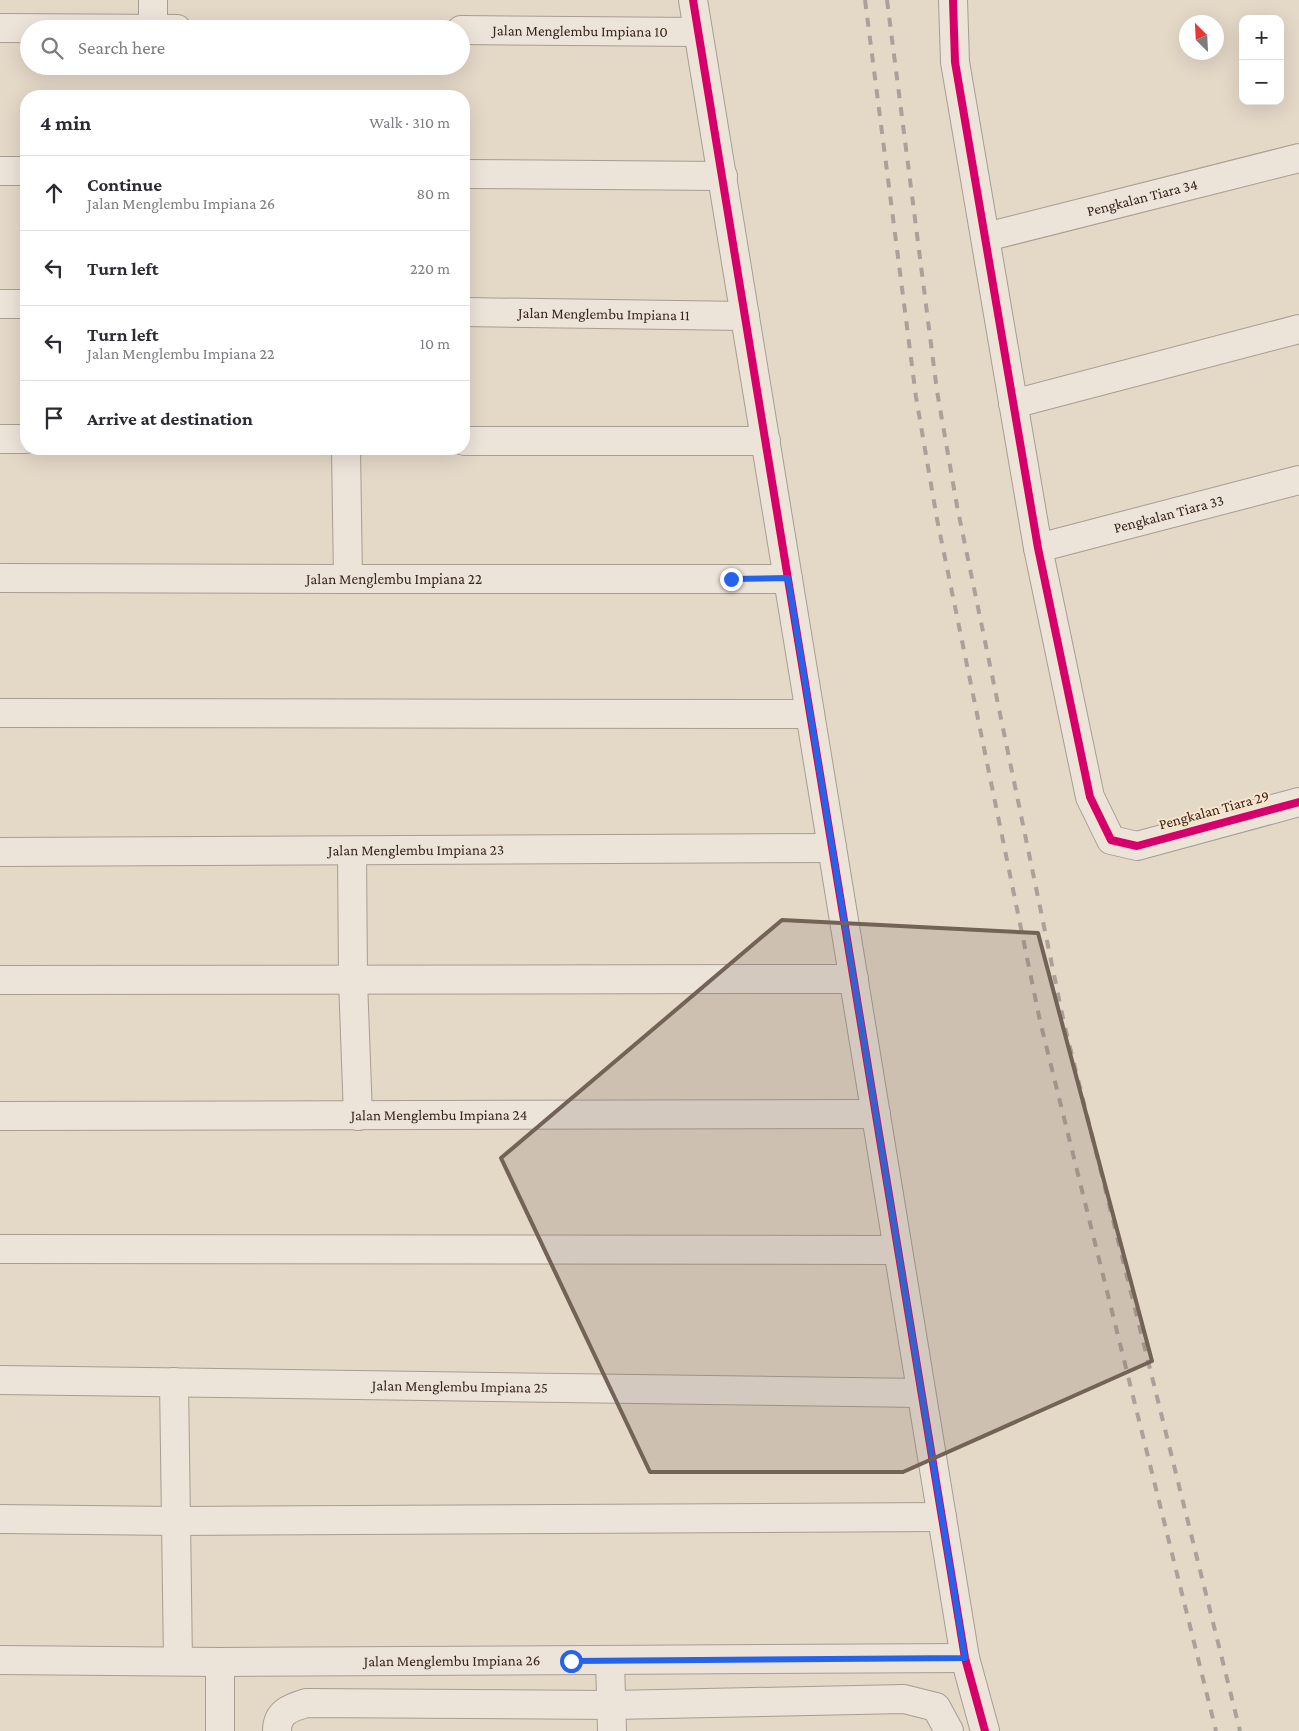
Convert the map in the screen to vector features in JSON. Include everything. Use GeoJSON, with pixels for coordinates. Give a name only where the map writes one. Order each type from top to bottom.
{"type":"FeatureCollection","features":[{"type":"Feature","properties":{"kind":"street"},"geometry":{"type":"LineString","coordinates":[[153,0],[153,20]]}},
{"type":"Feature","properties":{"kind":"street"},"geometry":{"type":"LineString","coordinates":[[693,0],[965,1658],[986,1731]]}},
{"type":"Feature","properties":{"kind":"street"},"geometry":{"type":"LineString","coordinates":[[952,0],[955,62],[1038,548]]}},
{"type":"Feature","properties":{"kind":"street"},"geometry":{"type":"LineString","coordinates":[[0,28],[20,28]]}},
{"type":"Feature","properties":{"kind":"street","name":"Jalan Menglembu Impiana 10"},"geometry":{"type":"LineString","coordinates":[[470,30],[698,32]]}},
{"type":"Feature","properties":{"kind":"street","name":"Pengkalan Tiara 34"},"geometry":{"type":"LineString","coordinates":[[986,237],[1299,158]]}},
{"type":"Feature","properties":{"kind":"street"},"geometry":{"type":"LineString","coordinates":[[0,171],[20,171]]}},
{"type":"Feature","properties":{"kind":"street"},"geometry":{"type":"LineString","coordinates":[[470,174],[722,176]]}},
{"type":"Feature","properties":{"kind":"street"},"geometry":{"type":"LineString","coordinates":[[0,304],[20,304]]}},
{"type":"Feature","properties":{"kind":"street","name":"Jalan Menglembu Impiana 11"},"geometry":{"type":"LineString","coordinates":[[470,312],[745,316]]}},
{"type":"Feature","properties":{"kind":"street"},"geometry":{"type":"LineString","coordinates":[[1013,404],[1299,330]]}},
{"type":"Feature","properties":{"kind":"street"},"geometry":{"type":"LineString","coordinates":[[0,439],[20,439]]}},
{"type":"Feature","properties":{"kind":"street"},"geometry":{"type":"LineString","coordinates":[[470,440],[766,441]]}},
{"type":"Feature","properties":{"kind":"street"},"geometry":{"type":"LineString","coordinates":[[346,455],[348,579]]}},
{"type":"Feature","properties":{"kind":"street","name":"Pengkalan Tiara 33"},"geometry":{"type":"LineString","coordinates":[[1038,548],[1299,480]]}},
{"type":"Feature","properties":{"kind":"street","name":"Pengkalan Tiara 29"},"geometry":{"type":"LineString","coordinates":[[1038,548],[1090,798],[1111,840],[1137,846],[1299,802]]}},
{"type":"Feature","properties":{"kind":"street","name":"Jalan Menglembu Impiana 22"},"geometry":{"type":"LineString","coordinates":[[0,578],[788,578]]}},
{"type":"Feature","properties":{"kind":"street"},"geometry":{"type":"LineString","coordinates":[[0,713],[810,714]]}},
{"type":"Feature","properties":{"kind":"street","name":"Jalan Menglembu Impiana 23"},"geometry":{"type":"LineString","coordinates":[[0,852],[832,848]]}},
{"type":"Feature","properties":{"kind":"street"},"geometry":{"type":"LineString","coordinates":[[352,851],[353,980],[358,1116]]}},
{"type":"Feature","properties":{"kind":"street"},"geometry":{"type":"LineString","coordinates":[[0,980],[854,980]]}},
{"type":"Feature","properties":{"kind":"street","name":"Jalan Menglembu Impiana 24"},"geometry":{"type":"LineString","coordinates":[[0,1116],[876,1114]]}},
{"type":"Feature","properties":{"kind":"street"},"geometry":{"type":"LineString","coordinates":[[0,1249],[897,1250]]}},
{"type":"Feature","properties":{"kind":"street","name":"Jalan Menglembu Impiana 25"},"geometry":{"type":"LineString","coordinates":[[0,1380],[921,1393]]}},
{"type":"Feature","properties":{"kind":"street"},"geometry":{"type":"LineString","coordinates":[[174,1382],[178,1661]]}},
{"type":"Feature","properties":{"kind":"street"},"geometry":{"type":"LineString","coordinates":[[0,1519],[175,1521],[942,1517]]}},
{"type":"Feature","properties":{"kind":"street","name":"Jalan Menglembu Impiana 26"},"geometry":{"type":"LineString","coordinates":[[0,1660],[220,1662],[965,1658]]}},
{"type":"Feature","properties":{"kind":"street"},"geometry":{"type":"LineString","coordinates":[[610,1661],[612,1718]]}},
{"type":"Feature","properties":{"kind":"street"},"geometry":{"type":"LineString","coordinates":[[220,1662],[220,1731]]}},
{"type":"Feature","properties":{"kind":"street"},"geometry":{"type":"LineString","coordinates":[[277,1731],[277,1722],[287,1710],[306,1702],[612,1718],[904,1699],[936,1707],[950,1731]]}},
{"type":"Feature","properties":{"kind":"highlighted area"},"geometry":{"type":"Polygon","coordinates":[[[782,920],[1038,933],[1152,1361],[903,1472],[650,1472],[501,1158],[782,920]]]}},
{"type":"Feature","properties":{"kind":"railway"},"geometry":{"type":"LineString","coordinates":[[865,0],[916,397],[937,519],[1040,1021],[1216,1731]]}},
{"type":"Feature","properties":{"kind":"railway"},"geometry":{"type":"LineString","coordinates":[[887,0],[937,391],[957,506],[1064,1023],[1240,1731]]}},
{"type":"Feature","properties":{"kind":"cycle path"},"geometry":{"type":"LineString","coordinates":[[693,0],[965,1658],[985,1731]]}},
{"type":"Feature","properties":{"kind":"cycle path"},"geometry":{"type":"LineString","coordinates":[[953,0],[955,62],[1038,548],[1090,797],[1111,840],[1137,846],[1299,802]]}},
{"type":"Feature","properties":{"kind":"route"},"geometry":{"type":"LineString","coordinates":[[571,1661],[965,1658],[788,578],[731,579]]}}]}
